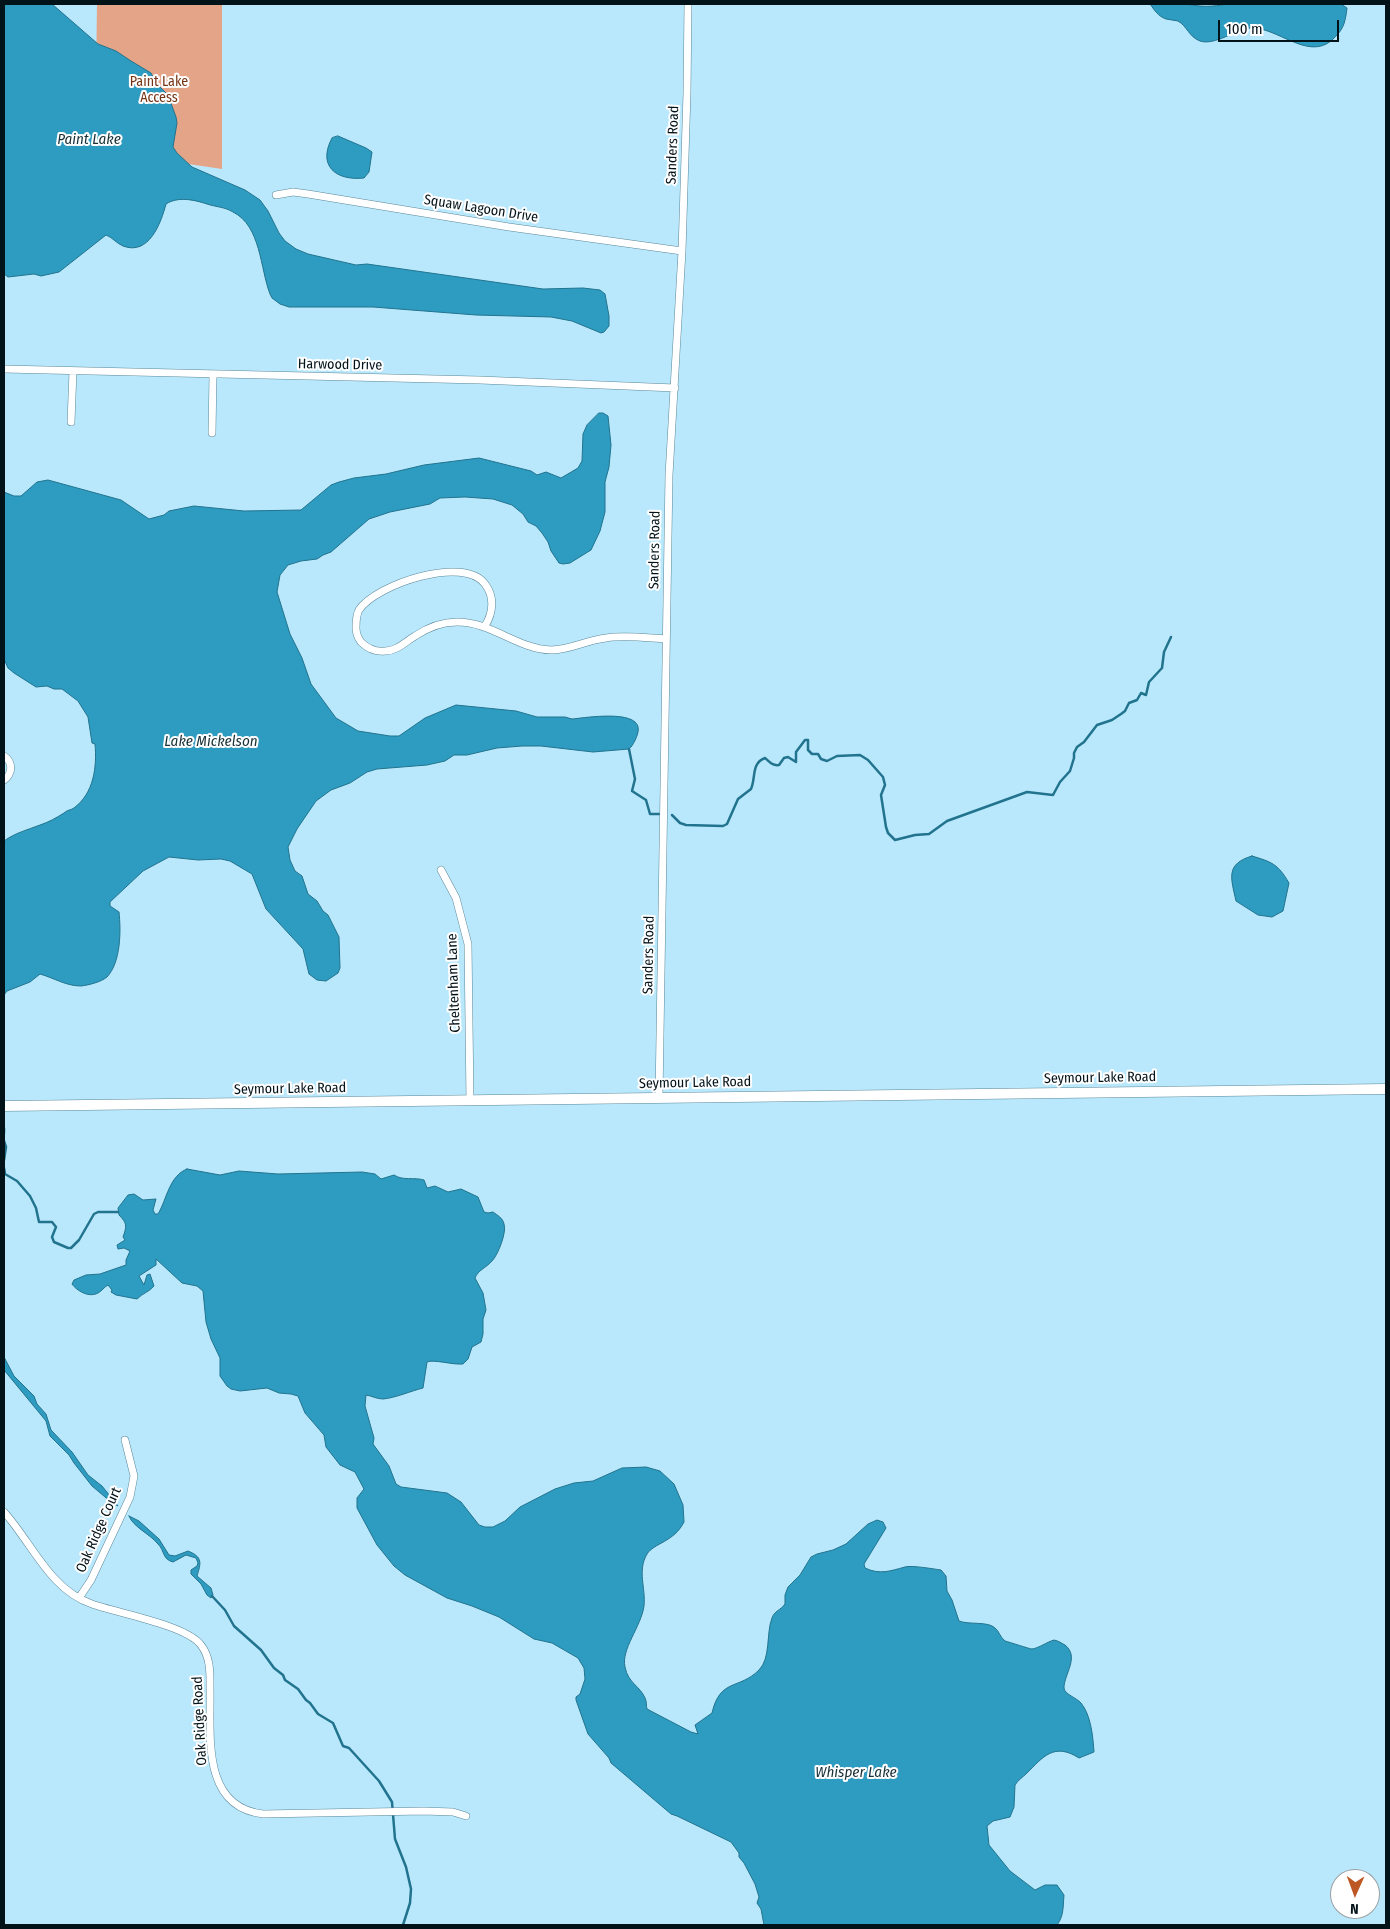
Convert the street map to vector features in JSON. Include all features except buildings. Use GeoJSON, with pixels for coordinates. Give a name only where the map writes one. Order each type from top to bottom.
{"type":"FeatureCollection","features":[{"type":"Feature","properties":{"kind":"street","name":"Sanders Road"},"geometry":{"type":"LineString","coordinates":[[658,1097],[669,475],[682,251],[688,4]]}},
{"type":"Feature","properties":{"kind":"street","name":"Squaw Lagoon Drive"},"geometry":{"type":"LineString","coordinates":[[276,196],[293,192],[308,194],[518,228],[682,251]]}},
{"type":"Feature","properties":{"kind":"street","name":"Harwood Drive"},"geometry":{"type":"LineString","coordinates":[[4,369],[480,380],[675,388]]}},
{"type":"Feature","properties":{"kind":"street"},"geometry":{"type":"LineString","coordinates":[[71,422],[73,371]]}},
{"type":"Feature","properties":{"kind":"street"},"geometry":{"type":"LineString","coordinates":[[212,433],[214,374]]}},
{"type":"Feature","properties":{"kind":"street"},"geometry":{"type":"LineString","coordinates":[[485,626],[490,618],[492,609],[492,597],[487,586],[482,578],[459,571],[411,579],[392,586],[371,598],[360,610],[356,619],[356,631],[360,640],[369,648],[384,652],[395,650],[416,635],[443,624],[457,622],[485,626],[520,644],[552,650],[573,647],[592,640],[608,637],[666,639]]}},
{"type":"Feature","properties":{"kind":"street"},"geometry":{"type":"LineString","coordinates":[[4,756],[10,762],[11,768],[10,774],[4,780]]}},
{"type":"Feature","properties":{"kind":"street","name":"Cheltenham Lane"},"geometry":{"type":"LineString","coordinates":[[442,870],[456,898],[468,944],[470,1101]]}},
{"type":"Feature","properties":{"kind":"street","name":"Seymour Lake Road"},"geometry":{"type":"LineString","coordinates":[[4,1106],[1386,1089]]}},
{"type":"Feature","properties":{"kind":"street","name":"Oak Ridge Court"},"geometry":{"type":"LineString","coordinates":[[79,1598],[91,1580],[130,1497],[134,1476],[125,1440]]}},
{"type":"Feature","properties":{"kind":"street","name":"Oak Ridge Road"},"geometry":{"type":"LineString","coordinates":[[4,1512],[56,1580],[69,1592],[90,1604],[166,1626],[189,1635],[201,1644],[210,1667],[211,1741],[214,1771],[224,1796],[242,1809],[263,1814],[424,1811],[453,1812],[466,1816]]}},
{"type":"Feature","properties":{"kind":"green space","name":"Paint Lake Access"},"geometry":{"type":"Polygon","coordinates":[[[97,4],[222,4],[222,169],[95,150],[97,4]]]}},
{"type":"Feature","properties":{"kind":"water"},"geometry":{"type":"Polygon","coordinates":[[[1178,3],[1216,6],[1227,4],[1341,4],[1347,8],[1343,27],[1338,34],[1322,46],[1312,47],[1302,45],[1271,32],[1251,28],[1212,41],[1200,41],[1193,37],[1178,21],[1161,16],[1150,4],[1178,3]]]}},
{"type":"Feature","properties":{"kind":"water","name":"Paint Lake"},"geometry":{"type":"Polygon","coordinates":[[[4,4],[52,4],[98,44],[116,51],[151,73],[156,83],[168,95],[176,117],[177,123],[173,147],[177,153],[192,167],[245,190],[260,200],[279,233],[285,241],[296,249],[308,254],[356,265],[367,264],[543,289],[583,288],[600,290],[605,294],[609,326],[601,333],[572,321],[551,317],[476,315],[373,307],[289,307],[280,304],[272,298],[254,237],[242,218],[227,209],[187,200],[176,200],[166,204],[157,228],[147,242],[140,246],[132,248],[123,246],[106,235],[59,272],[41,276],[34,274],[8,277],[4,274],[4,4]]]}},
{"type":"Feature","properties":{"kind":"water"},"geometry":{"type":"Polygon","coordinates":[[[338,136],[372,152],[369,172],[364,178],[345,177],[332,170],[328,164],[328,148],[332,138],[338,136]]]}},
{"type":"Feature","properties":{"kind":"water","name":"Lake Mickelson"},"geometry":{"type":"Polygon","coordinates":[[[599,413],[608,416],[611,445],[609,467],[605,482],[605,512],[600,531],[591,550],[570,563],[559,563],[542,533],[536,526],[528,522],[523,514],[512,505],[493,499],[440,498],[430,504],[390,512],[369,519],[331,552],[317,559],[288,565],[280,575],[277,592],[290,634],[302,658],[311,684],[336,718],[358,731],[399,736],[425,718],[456,705],[516,711],[537,717],[565,717],[572,719],[599,716],[622,717],[631,720],[637,725],[638,732],[635,741],[629,749],[593,752],[541,746],[522,746],[497,748],[467,755],[454,755],[445,761],[427,765],[377,769],[367,772],[350,783],[331,790],[316,801],[297,829],[288,847],[290,860],[295,871],[302,876],[308,894],[317,901],[328,915],[339,937],[340,968],[338,973],[326,981],[317,980],[309,974],[303,949],[266,909],[252,874],[230,861],[221,859],[198,860],[169,857],[143,871],[110,902],[110,906],[119,912],[120,937],[115,963],[107,977],[95,983],[76,986],[40,974],[30,982],[7,991],[4,995],[4,841],[52,820],[81,802],[93,779],[95,744],[92,743],[88,717],[78,701],[62,689],[54,689],[47,686],[36,687],[8,668],[4,659],[4,492],[14,496],[21,496],[37,482],[48,480],[121,500],[149,519],[164,515],[169,511],[194,506],[244,511],[301,510],[331,485],[339,482],[424,465],[479,458],[531,471],[537,475],[546,472],[561,478],[578,468],[582,461],[583,434],[587,425],[599,413]]]}},
{"type":"Feature","properties":{"kind":"water"},"geometry":{"type":"Polygon","coordinates":[[[1252,856],[1274,865],[1289,883],[1283,911],[1272,917],[1258,915],[1236,901],[1232,873],[1237,863],[1252,856]]]}},
{"type":"Feature","properties":{"kind":"water","name":"Whisper Lake"},"geometry":{"type":"Polygon","coordinates":[[[187,1169],[220,1175],[239,1171],[278,1174],[362,1172],[375,1174],[381,1179],[394,1175],[401,1178],[424,1180],[427,1188],[435,1186],[448,1192],[461,1189],[478,1197],[484,1212],[493,1212],[501,1218],[505,1228],[499,1249],[492,1261],[475,1278],[483,1293],[486,1310],[483,1319],[481,1342],[472,1347],[468,1359],[463,1364],[427,1362],[423,1388],[383,1399],[366,1395],[365,1406],[374,1438],[373,1444],[389,1466],[396,1484],[401,1487],[447,1493],[461,1502],[479,1525],[485,1527],[493,1527],[505,1521],[520,1507],[555,1489],[574,1483],[593,1481],[622,1468],[646,1467],[660,1471],[674,1484],[683,1505],[684,1522],[675,1534],[650,1550],[644,1560],[642,1573],[644,1606],[628,1645],[625,1660],[625,1667],[629,1677],[646,1699],[647,1709],[698,1734],[695,1725],[712,1713],[715,1702],[720,1694],[725,1689],[752,1676],[763,1665],[773,1616],[785,1604],[785,1595],[788,1587],[800,1575],[811,1557],[846,1544],[868,1524],[877,1520],[883,1522],[886,1528],[864,1564],[865,1568],[880,1572],[908,1567],[941,1570],[946,1576],[947,1591],[959,1621],[992,1626],[1005,1641],[1030,1649],[1054,1640],[1065,1645],[1071,1655],[1071,1660],[1064,1688],[1068,1694],[1081,1703],[1087,1714],[1094,1752],[1079,1758],[1070,1753],[1056,1751],[1044,1757],[1015,1785],[1014,1807],[1010,1817],[993,1821],[987,1826],[989,1845],[1010,1871],[1035,1890],[1045,1885],[1057,1885],[1064,1895],[1062,1914],[1057,1925],[764,1925],[761,1909],[757,1903],[759,1897],[755,1884],[731,1842],[671,1814],[611,1763],[609,1758],[588,1734],[576,1700],[585,1679],[584,1668],[578,1658],[552,1643],[534,1639],[499,1617],[447,1598],[405,1575],[394,1566],[377,1545],[357,1508],[357,1498],[364,1489],[355,1472],[340,1465],[326,1447],[324,1435],[305,1413],[298,1396],[279,1393],[267,1388],[240,1391],[227,1386],[220,1376],[220,1358],[211,1339],[206,1322],[203,1291],[197,1286],[182,1283],[156,1259],[156,1265],[139,1276],[144,1285],[147,1275],[150,1274],[154,1286],[137,1299],[116,1295],[111,1292],[112,1290],[108,1285],[98,1293],[91,1295],[80,1291],[72,1284],[74,1280],[86,1275],[100,1274],[126,1265],[130,1251],[124,1248],[118,1249],[117,1245],[125,1240],[123,1237],[126,1227],[124,1220],[119,1215],[118,1208],[128,1195],[134,1194],[143,1200],[156,1199],[153,1210],[155,1214],[158,1214],[172,1182],[181,1172],[187,1169]]]}},
{"type":"Feature","properties":{"kind":"water"},"geometry":{"type":"Polygon","coordinates":[[[4,1357],[14,1376],[34,1396],[37,1404],[46,1414],[51,1430],[72,1452],[88,1475],[102,1486],[118,1506],[92,1486],[69,1455],[50,1436],[46,1421],[4,1370],[4,1357]]]}},
{"type":"Feature","properties":{"kind":"water"},"geometry":{"type":"Polygon","coordinates":[[[129,1516],[139,1521],[159,1539],[169,1555],[175,1556],[188,1551],[198,1558],[200,1564],[197,1576],[211,1588],[213,1595],[211,1598],[191,1574],[191,1570],[198,1563],[196,1558],[186,1555],[173,1562],[169,1561],[158,1544],[134,1524],[129,1516]]]}},
{"type":"Feature","properties":{"kind":"waterway"},"geometry":{"type":"LineString","coordinates":[[672,815],[680,823],[686,825],[723,826],[727,824],[738,799],[751,789],[758,763],[765,758],[773,764],[779,765],[784,758],[788,757],[796,762],[796,752],[805,740],[808,740],[808,750],[812,754],[818,754],[821,759],[827,761],[837,756],[860,755],[868,760],[883,777],[885,785],[881,795],[886,827],[888,833],[895,840],[929,834],[947,821],[1027,792],[1053,795],[1060,782],[1070,771],[1077,747],[1084,742],[1097,725],[1112,720],[1121,714],[1129,703],[1137,700],[1141,693],[1146,695],[1149,682],[1162,668],[1164,652],[1171,637]]}},
{"type":"Feature","properties":{"kind":"waterway"},"geometry":{"type":"LineString","coordinates":[[629,749],[635,779],[632,791],[646,800],[650,814],[659,814]]}},
{"type":"Feature","properties":{"kind":"waterway"},"geometry":{"type":"LineString","coordinates":[[4,1128],[4,1133]]}},
{"type":"Feature","properties":{"kind":"waterway"},"geometry":{"type":"LineString","coordinates":[[4,1141],[6,1147],[4,1160]]}},
{"type":"Feature","properties":{"kind":"waterway"},"geometry":{"type":"LineString","coordinates":[[4,1168],[5,1174],[17,1181],[30,1196],[36,1208],[39,1222],[52,1222],[56,1227],[52,1237],[54,1242],[68,1248],[71,1248],[79,1240],[94,1214],[98,1212],[118,1212]]}},
{"type":"Feature","properties":{"kind":"waterway"},"geometry":{"type":"LineString","coordinates":[[212,1596],[225,1610],[234,1626],[261,1650],[274,1668],[283,1675],[285,1680],[298,1689],[318,1714],[333,1723],[343,1746],[349,1748],[379,1781],[392,1802],[395,1839],[406,1867],[411,1889],[410,1903],[403,1925]]}}]}
